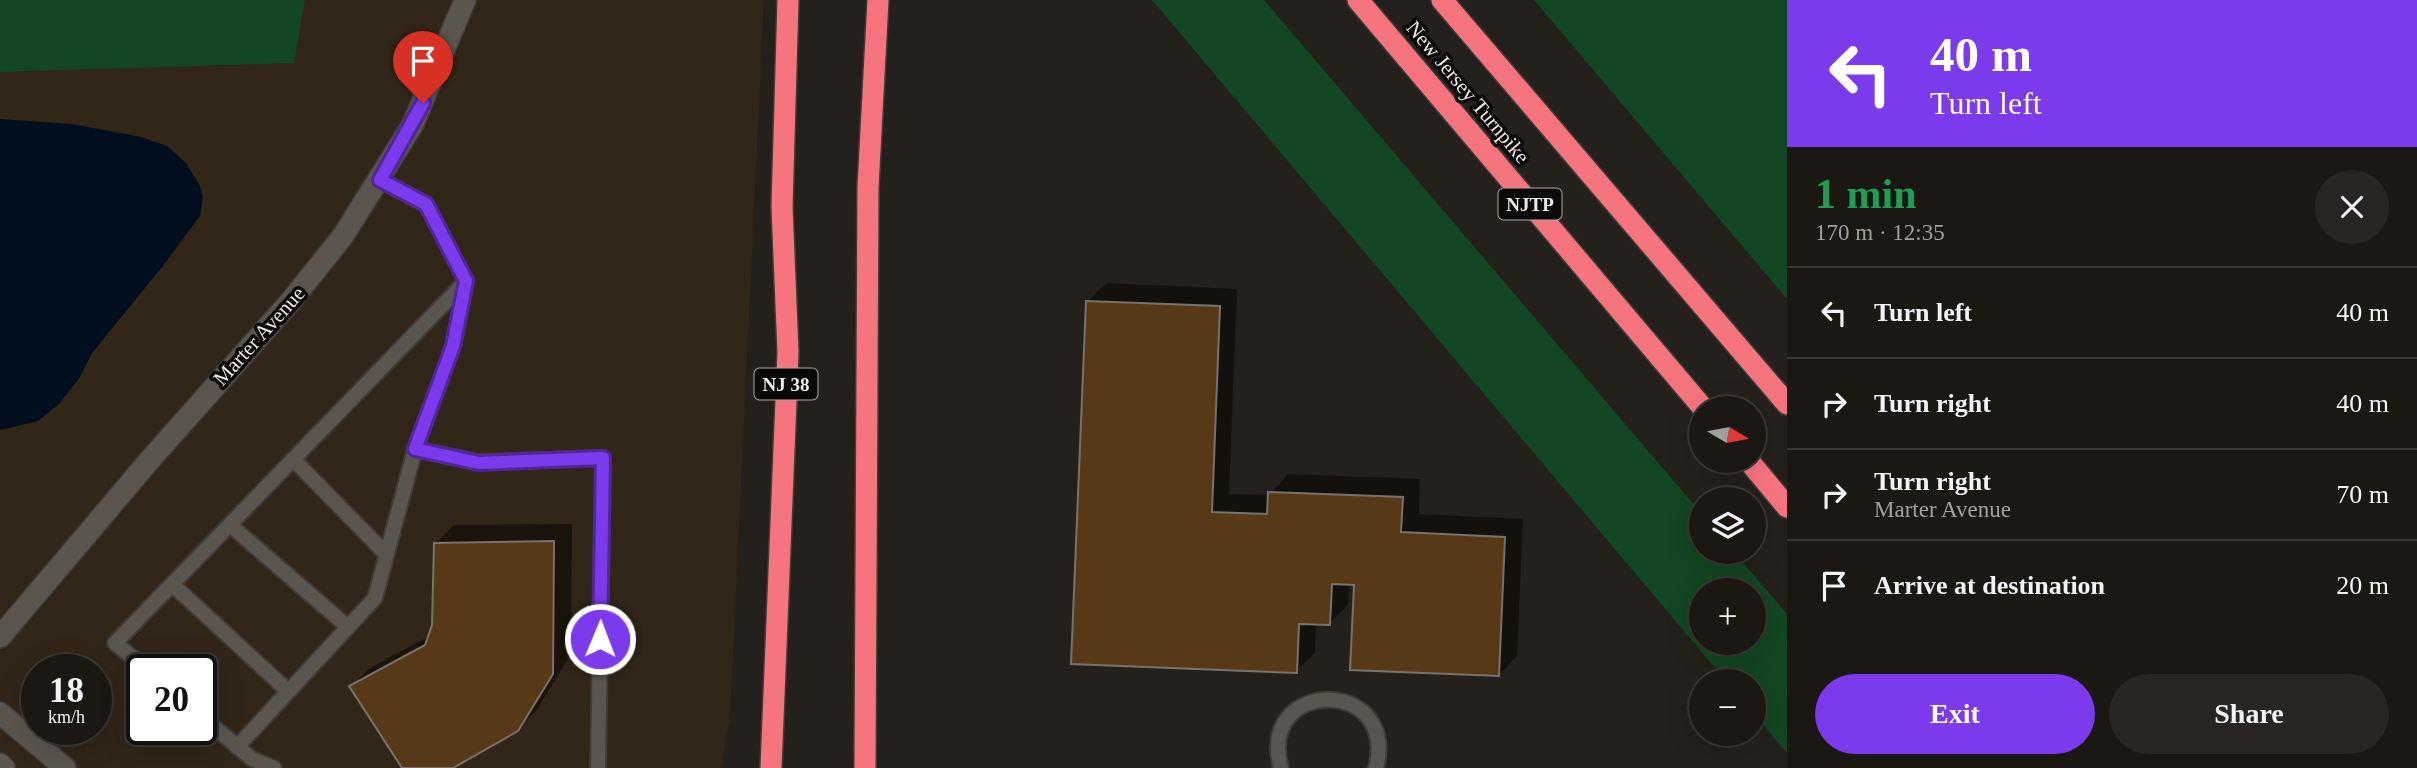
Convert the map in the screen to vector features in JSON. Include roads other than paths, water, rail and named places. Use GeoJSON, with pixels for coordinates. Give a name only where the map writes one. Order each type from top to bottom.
{"type":"FeatureCollection","features":[{"type":"Feature","properties":{"kind":"highway","name":"NJ 38"},"geometry":{"type":"LineString","coordinates":[[771,768],[788,352],[782,207],[788,0]]}},
{"type":"Feature","properties":{"kind":"highway"},"geometry":{"type":"LineString","coordinates":[[864,768],[868,187],[878,0]]}},
{"type":"Feature","properties":{"kind":"highway","name":"New Jersey Turnpike"},"geometry":{"type":"LineString","coordinates":[[1358,0],[1693,396]]}},
{"type":"Feature","properties":{"kind":"highway","name":"New Jersey Turnpike"},"geometry":{"type":"LineString","coordinates":[[1442,0],[1787,404]]}},
{"type":"Feature","properties":{"kind":"highway"},"geometry":{"type":"LineString","coordinates":[[1759,473],[1787,507]]}},
{"type":"Feature","properties":{"kind":"street","name":"Marter Avenue"},"geometry":{"type":"LineString","coordinates":[[0,637],[148,461],[311,277],[380,180],[423,103],[465,0]]}},
{"type":"Feature","properties":{"kind":"street"},"geometry":{"type":"LineString","coordinates":[[0,713],[65,768]]}},
{"type":"Feature","properties":{"kind":"street"},"geometry":{"type":"LineString","coordinates":[[0,764],[4,768]]}},
{"type":"Feature","properties":{"kind":"lane"},"geometry":{"type":"LineString","coordinates":[[237,747],[375,598],[415,449],[453,346],[466,281],[426,204],[380,180]]}},
{"type":"Feature","properties":{"kind":"lane"},"geometry":{"type":"LineString","coordinates":[[128,654],[115,643],[466,281]]}},
{"type":"Feature","properties":{"kind":"lane"},"geometry":{"type":"LineString","coordinates":[[415,449],[479,463],[603,458],[598,768]]}},
{"type":"Feature","properties":{"kind":"lane"},"geometry":{"type":"LineString","coordinates":[[293,460],[386,554]]}},
{"type":"Feature","properties":{"kind":"lane"},"geometry":{"type":"LineString","coordinates":[[230,525],[348,627]]}},
{"type":"Feature","properties":{"kind":"lane"},"geometry":{"type":"LineString","coordinates":[[172,584],[288,691]]}},
{"type":"Feature","properties":{"kind":"lane"},"geometry":{"type":"LineString","coordinates":[[1281,768],[1277,755],[1278,738],[1284,723],[1295,710],[1326,698],[1350,704],[1369,719],[1377,734],[1379,750],[1376,768]]}},
{"type":"Feature","properties":{"kind":"lane"},"geometry":{"type":"LineString","coordinates":[[217,730],[252,759],[274,768]]}},
{"type":"Feature","properties":{"kind":"water"},"geometry":{"type":"Polygon","coordinates":[[[0,119],[72,124],[141,137],[167,146],[186,163],[200,186],[203,198],[200,216],[92,353],[80,377],[59,404],[38,421],[0,430],[0,119]]]}}]}
